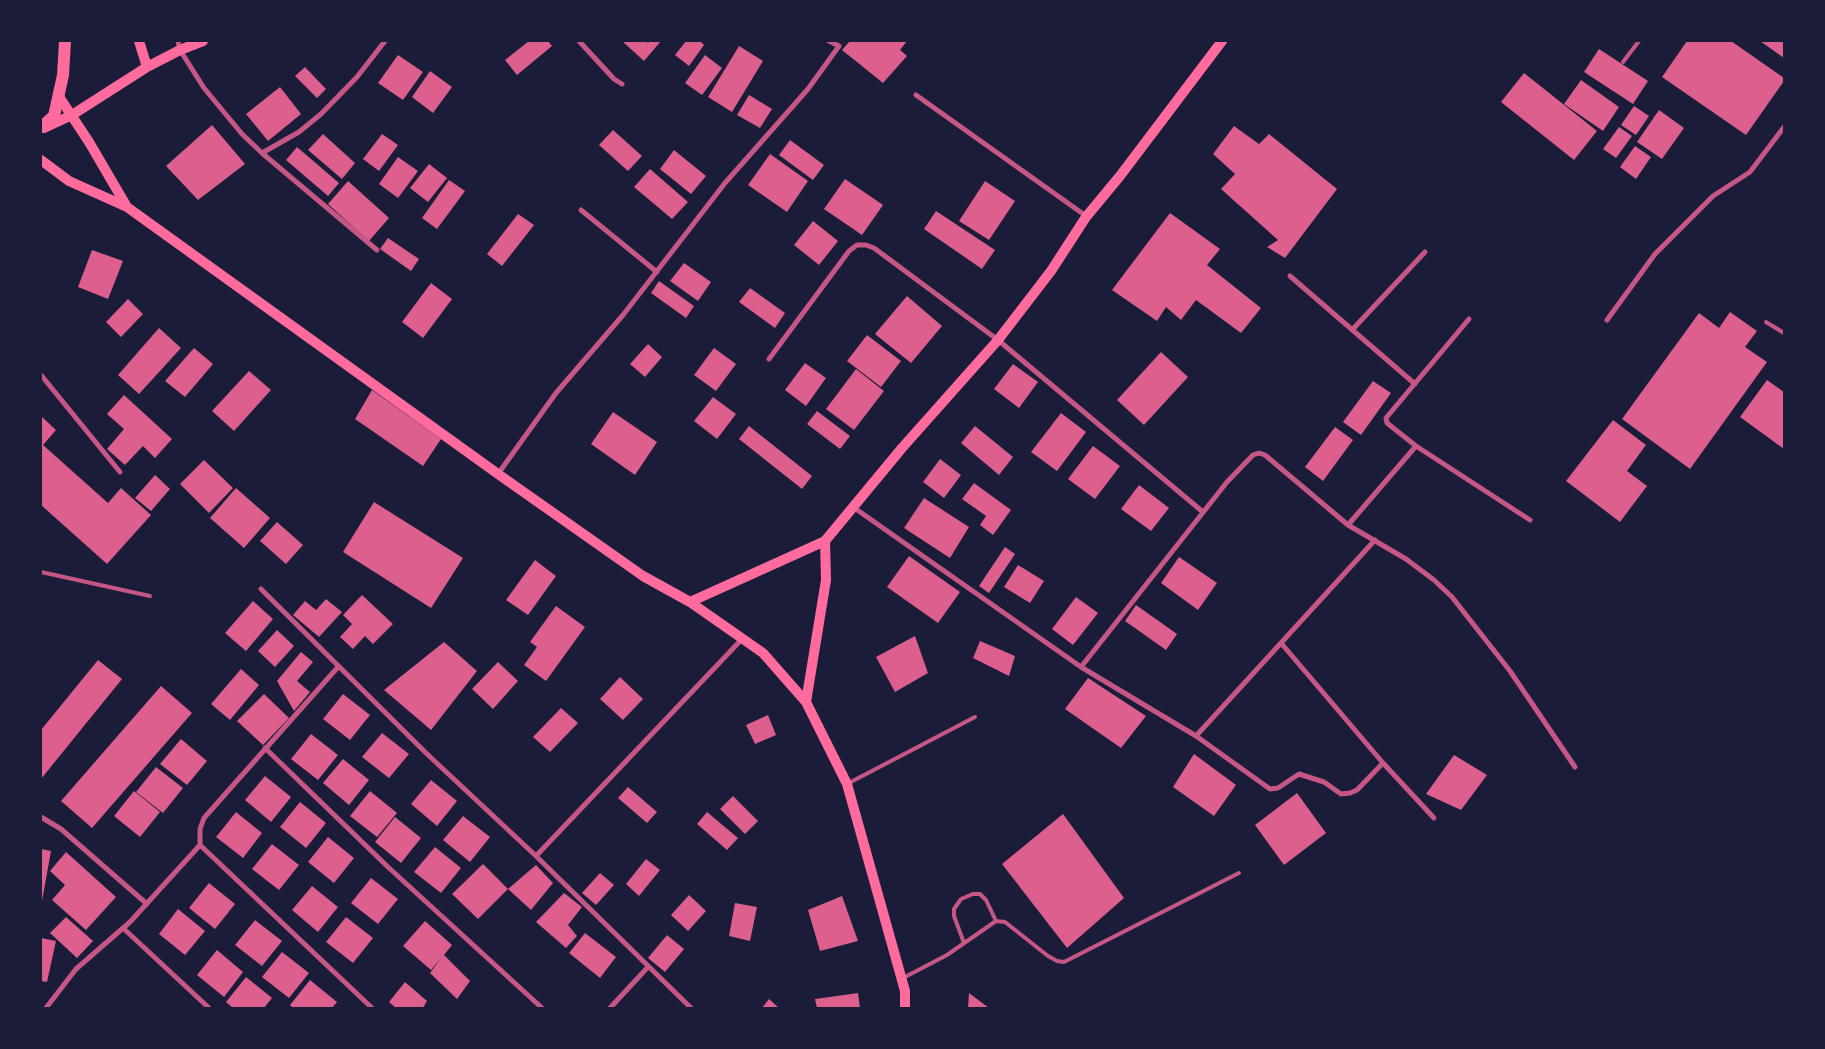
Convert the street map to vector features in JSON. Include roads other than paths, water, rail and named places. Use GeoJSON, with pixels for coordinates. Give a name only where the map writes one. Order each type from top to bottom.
{"type":"FeatureCollection","features":[{"type":"Feature","properties":{"kind":"main road"},"geometry":{"type":"LineString","coordinates":[[41,128],[54,116],[63,75],[65,41]]}},
{"type":"Feature","properties":{"kind":"main road"},"geometry":{"type":"LineString","coordinates":[[139,41],[147,66]]}},
{"type":"Feature","properties":{"kind":"main road"},"geometry":{"type":"LineString","coordinates":[[41,128],[72,115],[179,46],[203,41]]}},
{"type":"Feature","properties":{"kind":"main road"},"geometry":{"type":"LineString","coordinates":[[690,602],[825,541],[902,448],[998,340],[1051,271],[1086,217],[1120,176],[1222,41]]}},
{"type":"Feature","properties":{"kind":"main road"},"geometry":{"type":"LineString","coordinates":[[58,95],[127,206]]}},
{"type":"Feature","properties":{"kind":"main road"},"geometry":{"type":"LineString","coordinates":[[41,160],[69,181],[127,206],[498,474],[643,576],[690,602],[763,653],[806,702],[847,784],[902,979],[905,991],[905,1008]]}},
{"type":"Feature","properties":{"kind":"main road"},"geometry":{"type":"LineString","coordinates":[[806,702],[826,580],[825,541]]}},
{"type":"Feature","properties":{"kind":"street"},"geometry":{"type":"LineString","coordinates":[[262,153],[299,132],[321,114],[356,77],[385,41]]}},
{"type":"Feature","properties":{"kind":"street"},"geometry":{"type":"LineString","coordinates":[[579,41],[614,79],[622,84]]}},
{"type":"Feature","properties":{"kind":"street"},"geometry":{"type":"LineString","coordinates":[[498,474],[556,393],[623,315],[725,182],[808,89],[839,46],[829,41]]}},
{"type":"Feature","properties":{"kind":"street"},"geometry":{"type":"LineString","coordinates":[[179,46],[204,88],[242,134],[377,250]]}},
{"type":"Feature","properties":{"kind":"street"},"geometry":{"type":"LineString","coordinates":[[916,95],[1086,217]]}},
{"type":"Feature","properties":{"kind":"street"},"geometry":{"type":"LineString","coordinates":[[1607,320],[1655,254],[1713,196],[1750,172],[1784,127]]}},
{"type":"Feature","properties":{"kind":"street"},"geometry":{"type":"LineString","coordinates":[[581,210],[657,272]]}},
{"type":"Feature","properties":{"kind":"street"},"geometry":{"type":"LineString","coordinates":[[769,359],[849,251],[857,245],[866,245],[874,248],[998,340],[1203,512]]}},
{"type":"Feature","properties":{"kind":"street"},"geometry":{"type":"LineString","coordinates":[[1352,330],[1425,252]]}},
{"type":"Feature","properties":{"kind":"street"},"geometry":{"type":"LineString","coordinates":[[1290,276],[1415,384]]}},
{"type":"Feature","properties":{"kind":"street"},"geometry":{"type":"LineString","coordinates":[[1469,319],[1386,418],[1387,423],[1416,446],[1530,520]]}},
{"type":"Feature","properties":{"kind":"street"},"geometry":{"type":"LineString","coordinates":[[41,375],[120,472]]}},
{"type":"Feature","properties":{"kind":"street"},"geometry":{"type":"LineString","coordinates":[[1348,525],[1416,446]]}},
{"type":"Feature","properties":{"kind":"street"},"geometry":{"type":"LineString","coordinates":[[1081,667],[1227,482],[1253,455],[1259,452],[1348,525],[1375,540],[1434,580],[1452,597],[1510,671],[1575,766]]}},
{"type":"Feature","properties":{"kind":"street"},"geometry":{"type":"LineString","coordinates":[[853,507],[1081,667],[1196,736],[1270,789],[1278,788],[1299,774],[1324,782],[1341,794],[1350,793],[1357,790],[1383,763]]}},
{"type":"Feature","properties":{"kind":"street"},"geometry":{"type":"LineString","coordinates":[[1196,736],[1375,540]]}},
{"type":"Feature","properties":{"kind":"street"},"geometry":{"type":"LineString","coordinates":[[261,589],[426,753],[536,856],[691,1008]]}},
{"type":"Feature","properties":{"kind":"street"},"geometry":{"type":"LineString","coordinates":[[536,856],[742,638]]}},
{"type":"Feature","properties":{"kind":"street"},"geometry":{"type":"LineString","coordinates":[[1281,643],[1383,763],[1434,818]]}},
{"type":"Feature","properties":{"kind":"street"},"geometry":{"type":"LineString","coordinates":[[46,1008],[76,969],[147,904],[200,845],[200,829],[204,818],[338,666]]}},
{"type":"Feature","properties":{"kind":"street"},"geometry":{"type":"LineString","coordinates":[[265,748],[388,867],[542,1008]]}},
{"type":"Feature","properties":{"kind":"street"},"geometry":{"type":"LineString","coordinates":[[41,817],[61,829],[147,904]]}},
{"type":"Feature","properties":{"kind":"street"},"geometry":{"type":"LineString","coordinates":[[200,845],[372,1008]]}},
{"type":"Feature","properties":{"kind":"street"},"geometry":{"type":"LineString","coordinates":[[123,928],[209,1008]]}},
{"type":"Feature","properties":{"kind":"street"},"geometry":{"type":"LineString","coordinates":[[610,1008],[648,967]]}},
{"type":"Feature","properties":{"kind":"lane"},"geometry":{"type":"LineString","coordinates":[[1623,62],[1639,41]]}},
{"type":"Feature","properties":{"kind":"lane"},"geometry":{"type":"LineString","coordinates":[[1766,322],[1784,333]]}},
{"type":"Feature","properties":{"kind":"lane"},"geometry":{"type":"LineString","coordinates":[[41,572],[150,596]]}},
{"type":"Feature","properties":{"kind":"lane"},"geometry":{"type":"LineString","coordinates":[[847,784],[975,717]]}},
{"type":"Feature","properties":{"kind":"lane"},"geometry":{"type":"LineString","coordinates":[[902,979],[934,963],[996,921],[1005,922],[1048,956],[1057,961],[1064,962],[1239,873]]}},
{"type":"Feature","properties":{"kind":"lane"},"geometry":{"type":"LineString","coordinates":[[964,943],[954,916],[954,909],[962,899],[974,894],[980,894],[986,900],[996,921]]}}]}
